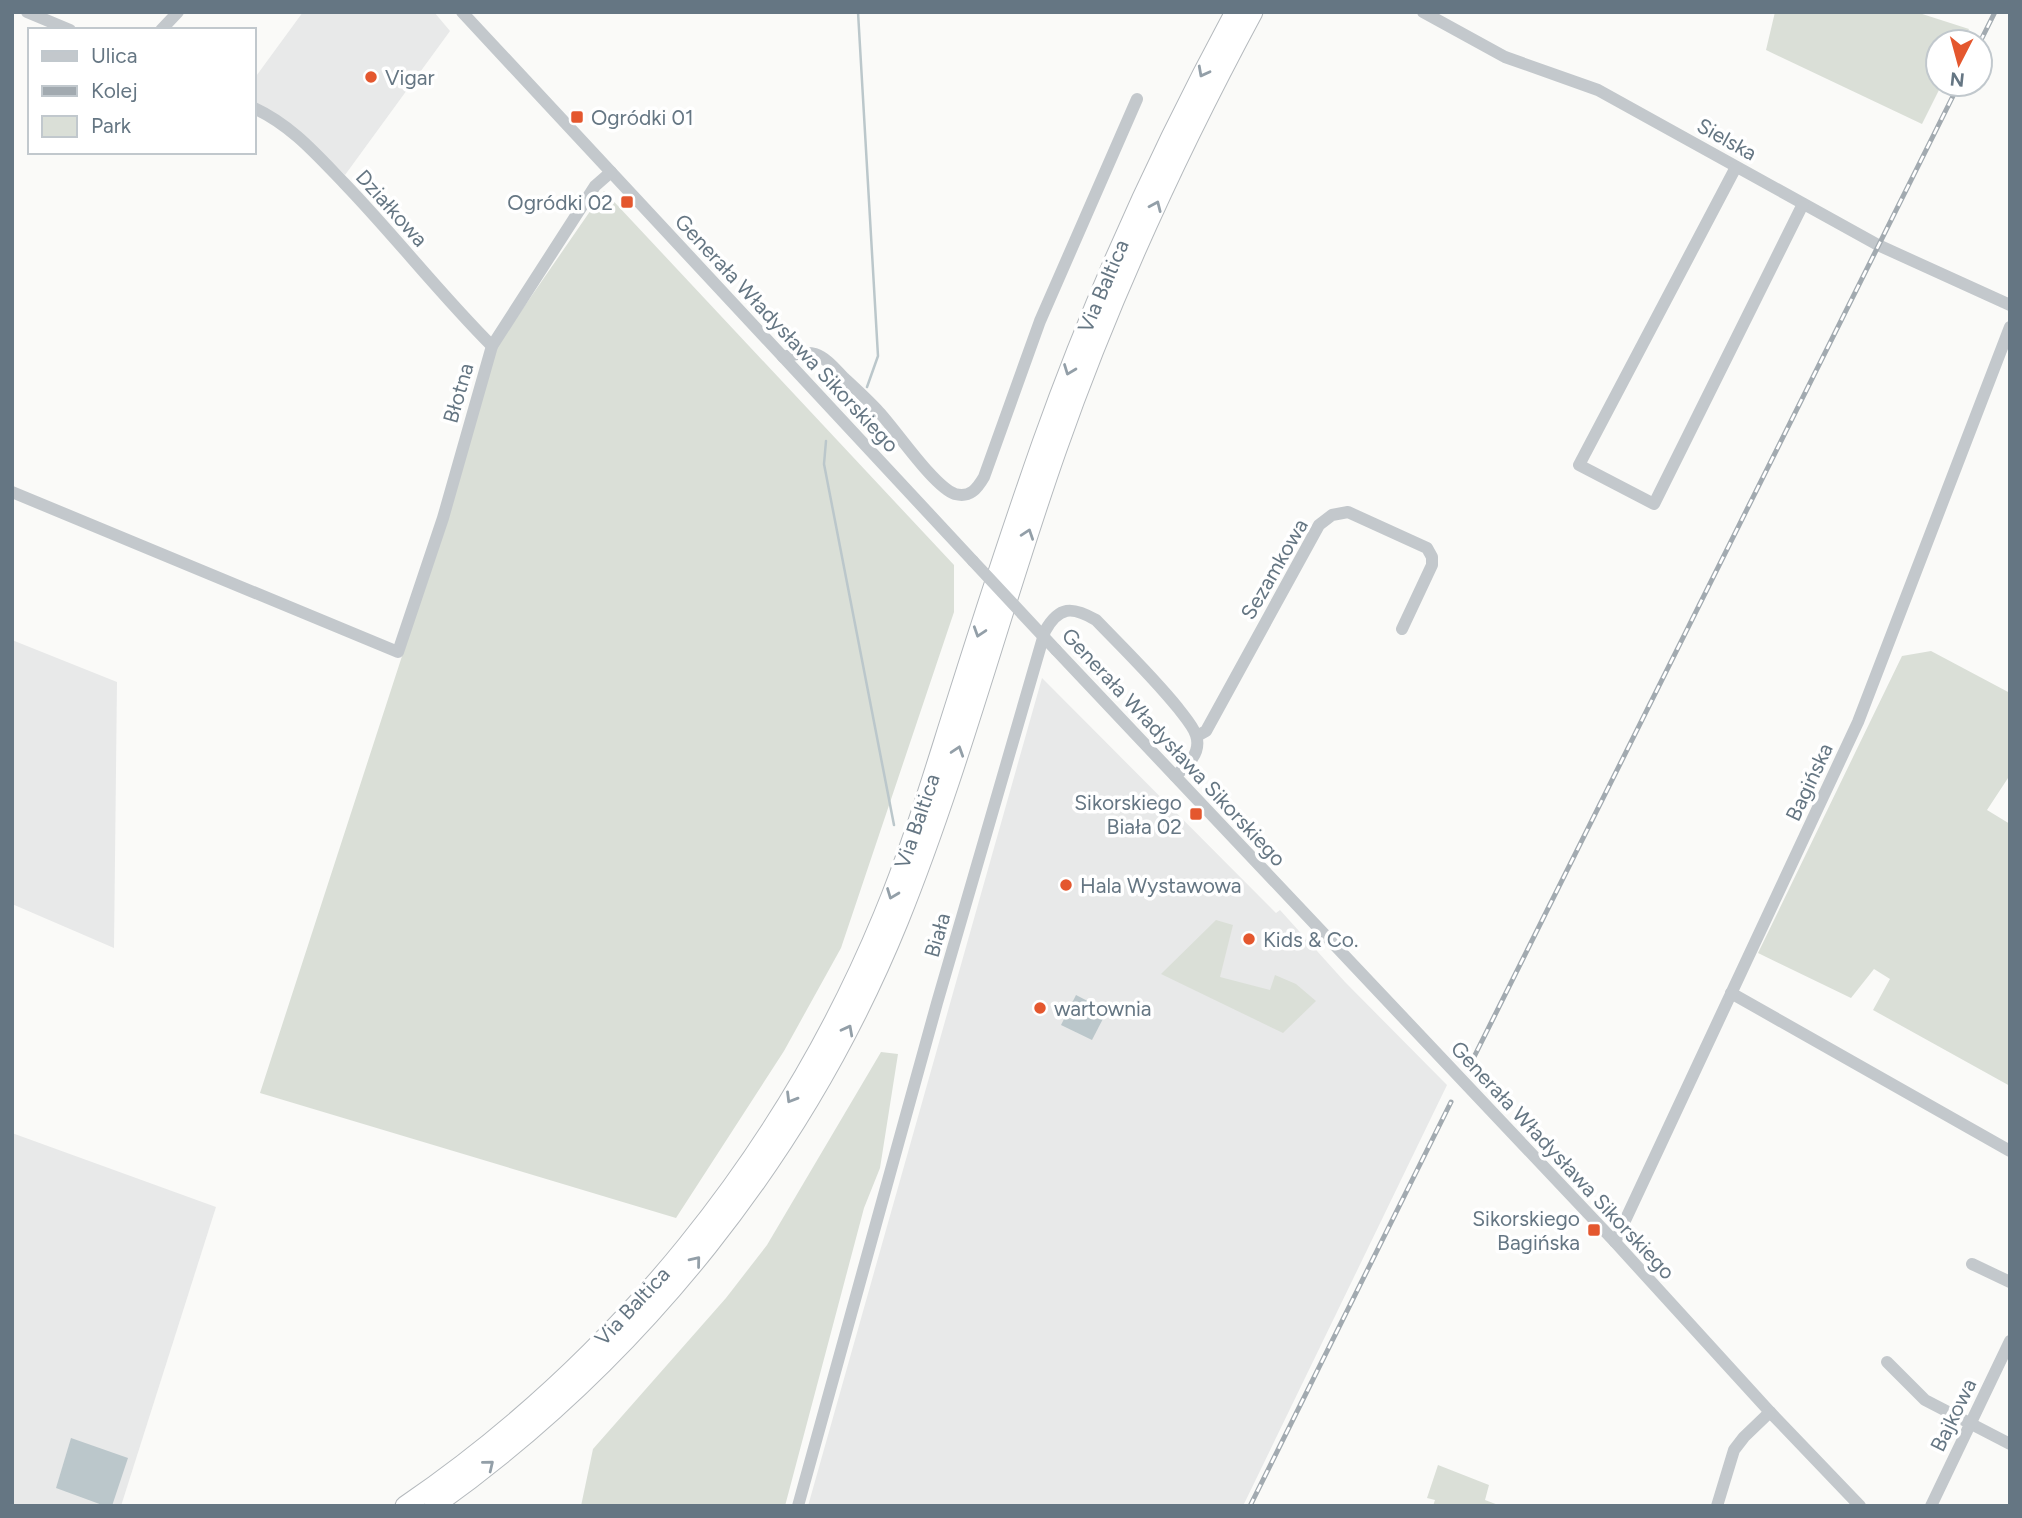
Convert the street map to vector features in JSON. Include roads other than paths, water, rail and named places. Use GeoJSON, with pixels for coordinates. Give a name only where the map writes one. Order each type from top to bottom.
{"type":"FeatureCollection","features":[{"type":"Feature","properties":{"kind":"highway","name":"Via Baltica"},"geometry":{"type":"LineString","coordinates":[[405,1506],[497,1437],[547,1393],[639,1302],[700,1229],[739,1176],[781,1114],[821,1046],[868,951],[898,877],[1023,496],[1088,319],[1168,141],[1235,12]]}},
{"type":"Feature","properties":{"kind":"highway","name":"Via Baltica"},"geometry":{"type":"LineString","coordinates":[[434,1506],[488,1465],[555,1408],[618,1348],[667,1295],[728,1220],[764,1169],[835,1055],[888,947],[916,876],[950,779],[1021,554],[1100,334],[1178,157],[1254,12]]}},
{"type":"Feature","properties":{"kind":"street"},"geometry":{"type":"LineString","coordinates":[[27,12],[66,28]]}},
{"type":"Feature","properties":{"kind":"street"},"geometry":{"type":"LineString","coordinates":[[163,28],[178,12]]}},
{"type":"Feature","properties":{"kind":"street","name":"Generała Władysława Sikorskiego"},"geometry":{"type":"LineString","coordinates":[[462,12],[1056,650],[1615,1242],[1860,1506]]}},
{"type":"Feature","properties":{"kind":"street","name":"Sielska"},"geometry":{"type":"LineString","coordinates":[[1423,12],[1505,57],[1598,90],[1878,245],[2010,305]]}},
{"type":"Feature","properties":{"kind":"street"},"geometry":{"type":"LineString","coordinates":[[783,357],[816,354],[828,362],[880,413],[947,490],[967,495],[977,490],[1040,321],[1137,99]]}},
{"type":"Feature","properties":{"kind":"street","name":"Działkowa"},"geometry":{"type":"LineString","coordinates":[[256,109],[303,140],[371,211],[464,319],[492,346]]}},
{"type":"Feature","properties":{"kind":"street"},"geometry":{"type":"LineString","coordinates":[[1736,167],[1579,466],[1654,503],[1803,204]]}},
{"type":"Feature","properties":{"kind":"street","name":"Błotna"},"geometry":{"type":"LineString","coordinates":[[12,492],[398,652],[443,518],[492,346],[595,186],[611,172]]}},
{"type":"Feature","properties":{"kind":"street","name":"Bagińska"},"geometry":{"type":"LineString","coordinates":[[1615,1242],[1858,722],[2010,327]]}},
{"type":"Feature","properties":{"kind":"street","name":"Sezamkowa"},"geometry":{"type":"LineString","coordinates":[[1197,736],[1206,731],[1319,525],[1332,514],[1348,512],[1427,548],[1432,557],[1432,565],[1402,629]]}},
{"type":"Feature","properties":{"kind":"street","name":"Biała"},"geometry":{"type":"LineString","coordinates":[[798,1506],[940,991],[1045,631],[1052,618],[1061,611],[1072,611],[1084,613],[1096,620],[1168,697],[1197,736]]}},
{"type":"Feature","properties":{"kind":"street"},"geometry":{"type":"LineString","coordinates":[[1175,776],[1191,761],[1197,736]]}},
{"type":"Feature","properties":{"kind":"street"},"geometry":{"type":"LineString","coordinates":[[1731,993],[2010,1151]]}},
{"type":"Feature","properties":{"kind":"street"},"geometry":{"type":"LineString","coordinates":[[1972,1264],[2010,1282]]}},
{"type":"Feature","properties":{"kind":"street","name":"Bajkowa"},"geometry":{"type":"LineString","coordinates":[[1931,1506],[2010,1341]]}},
{"type":"Feature","properties":{"kind":"street"},"geometry":{"type":"LineString","coordinates":[[1887,1362],[1925,1400],[2010,1444]]}},
{"type":"Feature","properties":{"kind":"street"},"geometry":{"type":"LineString","coordinates":[[1717,1506],[1734,1450],[1770,1412]]}},
{"type":"Feature","properties":{"kind":"waterway"},"geometry":{"type":"LineString","coordinates":[[858,12],[878,356],[867,387]]}},
{"type":"Feature","properties":{"kind":"waterway"},"geometry":{"type":"LineString","coordinates":[[826,441],[824,464],[894,825]]}},
{"type":"Feature","properties":{"kind":"railway"},"geometry":{"type":"LineString","coordinates":[[1987,28],[1995,12]]}},
{"type":"Feature","properties":{"kind":"railway"},"geometry":{"type":"LineString","coordinates":[[1470,1065],[1952,98]]}},
{"type":"Feature","properties":{"kind":"railway"},"geometry":{"type":"LineString","coordinates":[[1250,1506],[1451,1102]]}},
{"type":"Feature","properties":{"kind":"place","name":"Vigar"},"geometry":{"type":"Point","coordinates":[371,77]}},
{"type":"Feature","properties":{"kind":"place","name":"Ogródki 01"},"geometry":{"type":"Point","coordinates":[577,117]}},
{"type":"Feature","properties":{"kind":"place","name":"Ogródki 02"},"geometry":{"type":"Point","coordinates":[627,202]}},
{"type":"Feature","properties":{"kind":"place","name":"Sikorskiego Biała 02"},"geometry":{"type":"Point","coordinates":[1196,814]}},
{"type":"Feature","properties":{"kind":"place","name":"Hala Wystawowa"},"geometry":{"type":"Point","coordinates":[1066,885]}},
{"type":"Feature","properties":{"kind":"place","name":"Kids & Co."},"geometry":{"type":"Point","coordinates":[1249,939]}},
{"type":"Feature","properties":{"kind":"place","name":"wartownia"},"geometry":{"type":"Point","coordinates":[1040,1008]}},
{"type":"Feature","properties":{"kind":"place","name":"Sikorskiego Bagińska"},"geometry":{"type":"Point","coordinates":[1594,1230]}}]}
